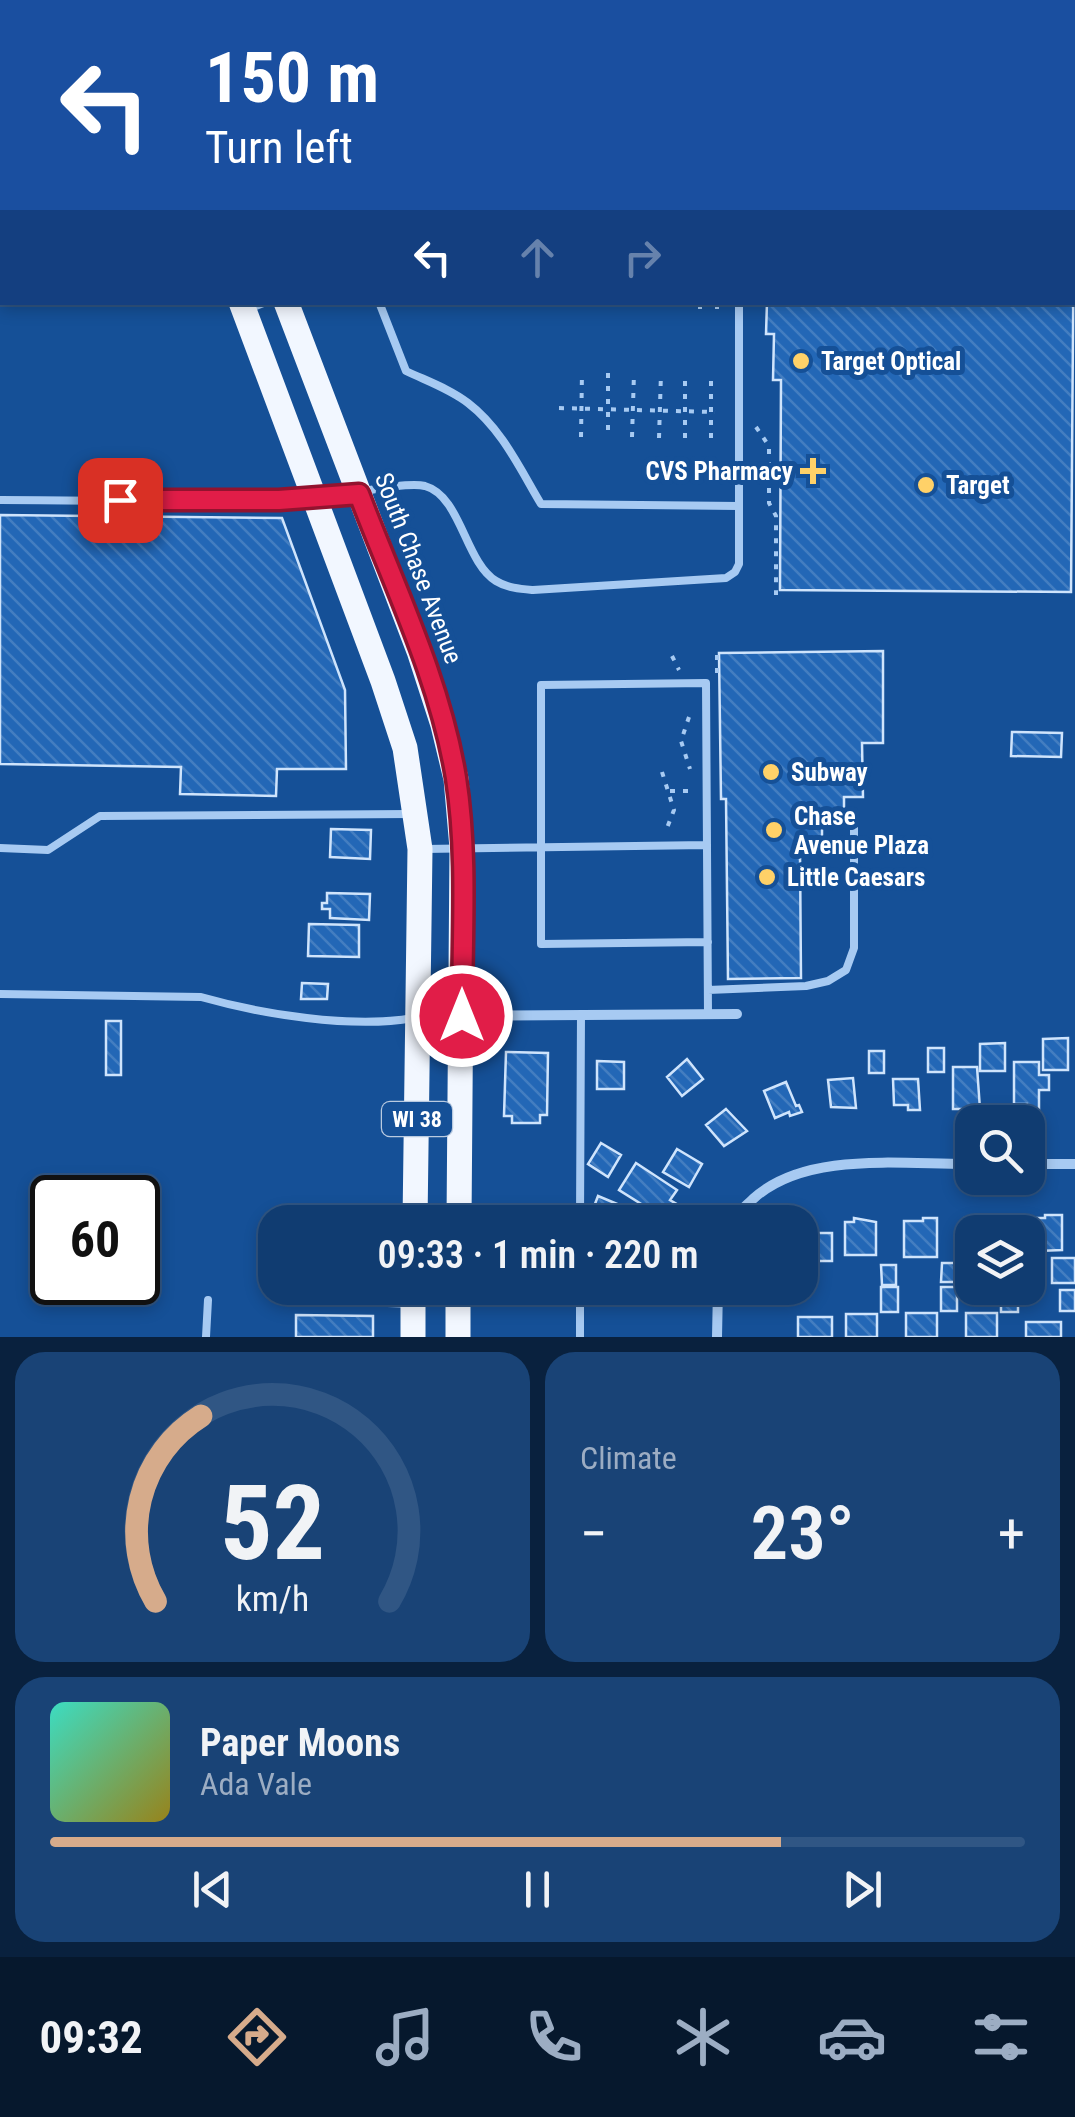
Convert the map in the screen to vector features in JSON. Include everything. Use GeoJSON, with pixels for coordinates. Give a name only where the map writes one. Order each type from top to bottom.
{"type":"FeatureCollection","features":[{"type":"Feature","properties":{"kind":"main road","name":"WI 38"},"geometry":{"type":"LineString","coordinates":[[250,305],[314,498],[405,748],[420,849],[415,1205]]}},
{"type":"Feature","properties":{"kind":"main road","name":"South Chase Avenue"},"geometry":{"type":"LineString","coordinates":[[287,305],[444,725],[456,778],[462,848],[459,1205]]}},
{"type":"Feature","properties":{"kind":"main road"},"geometry":{"type":"LineString","coordinates":[[412,1337],[413,1305]]}},
{"type":"Feature","properties":{"kind":"main road"},"geometry":{"type":"LineString","coordinates":[[458,1305],[458,1337]]}},
{"type":"Feature","properties":{"kind":"street"},"geometry":{"type":"LineString","coordinates":[[418,1016],[737,1014]]}},
{"type":"Feature","properties":{"kind":"street"},"geometry":{"type":"LineString","coordinates":[[747,1205],[767,1186],[806,1170],[849,1165],[955,1164]]}},
{"type":"Feature","properties":{"kind":"street"},"geometry":{"type":"LineString","coordinates":[[1045,1164],[1075,1164]]}},
{"type":"Feature","properties":{"kind":"street"},"geometry":{"type":"LineString","coordinates":[[717,1337],[718,1305]]}},
{"type":"Feature","properties":{"kind":"lane"},"geometry":{"type":"LineString","coordinates":[[381,305],[406,371],[450,392],[486,420],[501,436],[542,504],[740,506]]}},
{"type":"Feature","properties":{"kind":"lane"},"geometry":{"type":"LineString","coordinates":[[0,500],[314,498],[411,484],[429,487],[444,498],[482,568],[495,581],[512,588],[726,578],[736,572],[739,564],[739,305]]}},
{"type":"Feature","properties":{"kind":"lane"},"geometry":{"type":"LineString","coordinates":[[708,942],[541,944],[540,685],[706,683],[708,942],[708,1014]]}},
{"type":"Feature","properties":{"kind":"lane"},"geometry":{"type":"LineString","coordinates":[[0,848],[48,850],[100,816],[416,814]]}},
{"type":"Feature","properties":{"kind":"lane"},"geometry":{"type":"LineString","coordinates":[[708,990],[806,986],[828,981],[846,970],[854,948],[854,824]]}},
{"type":"Feature","properties":{"kind":"lane"},"geometry":{"type":"LineString","coordinates":[[420,849],[707,845]]}},
{"type":"Feature","properties":{"kind":"lane"},"geometry":{"type":"LineString","coordinates":[[0,994],[202,997],[230,1005],[363,1023],[418,1016]]}},
{"type":"Feature","properties":{"kind":"lane"},"geometry":{"type":"LineString","coordinates":[[580,1205],[581,1014]]}},
{"type":"Feature","properties":{"kind":"lane"},"geometry":{"type":"LineString","coordinates":[[206,1337],[208,1300]]}},
{"type":"Feature","properties":{"kind":"lane"},"geometry":{"type":"LineString","coordinates":[[580,1305],[580,1337]]}},
{"type":"Feature","properties":{"kind":"path"},"geometry":{"type":"LineString","coordinates":[[581,437],[582,372]]}},
{"type":"Feature","properties":{"kind":"path"},"geometry":{"type":"LineString","coordinates":[[608,372],[608,437]]}},
{"type":"Feature","properties":{"kind":"path"},"geometry":{"type":"LineString","coordinates":[[632,437],[634,372]]}},
{"type":"Feature","properties":{"kind":"path"},"geometry":{"type":"LineString","coordinates":[[659,438],[660,373]]}},
{"type":"Feature","properties":{"kind":"path"},"geometry":{"type":"LineString","coordinates":[[685,373],[685,438]]}},
{"type":"Feature","properties":{"kind":"path"},"geometry":{"type":"LineString","coordinates":[[710,438],[712,373]]}},
{"type":"Feature","properties":{"kind":"path"},"geometry":{"type":"LineString","coordinates":[[559,408],[713,412]]}},
{"type":"Feature","properties":{"kind":"path"},"geometry":{"type":"LineString","coordinates":[[756,412],[756,427],[769,446],[770,503],[776,516],[776,595]]}},
{"type":"Feature","properties":{"kind":"path"},"geometry":{"type":"LineString","coordinates":[[662,772],[674,810],[667,828]]}},
{"type":"Feature","properties":{"kind":"building","name":"Target"},"geometry":{"type":"Polygon","coordinates":[[[767,305],[1073,305],[1071,592],[780,590],[781,380],[773,380],[774,334],[766,334],[767,305]]]}},
{"type":"Feature","properties":{"kind":"building"},"geometry":{"type":"Polygon","coordinates":[[[0,515],[282,518],[345,690],[346,769],[277,769],[276,796],[180,794],[181,767],[0,764],[0,515]]]}},
{"type":"Feature","properties":{"kind":"building","name":"Chase Avenue Plaza"},"geometry":{"type":"Polygon","coordinates":[[[883,651],[883,743],[862,743],[863,797],[844,797],[844,809],[822,810],[822,851],[800,851],[801,978],[728,979],[719,653],[883,651]]]}},
{"type":"Feature","properties":{"kind":"building"},"geometry":{"type":"Polygon","coordinates":[[[1012,732],[1062,733],[1061,757],[1011,756],[1012,732]]]}},
{"type":"Feature","properties":{"kind":"building"},"geometry":{"type":"Polygon","coordinates":[[[331,829],[371,830],[370,859],[330,857],[331,829]]]}},
{"type":"Feature","properties":{"kind":"building"},"geometry":{"type":"Polygon","coordinates":[[[327,893],[370,894],[369,920],[330,918],[330,909],[322,909],[327,893]]]}},
{"type":"Feature","properties":{"kind":"building"},"geometry":{"type":"Polygon","coordinates":[[[309,924],[359,925],[359,957],[308,956],[309,924]]]}},
{"type":"Feature","properties":{"kind":"building"},"geometry":{"type":"Polygon","coordinates":[[[302,983],[328,984],[327,999],[301,999],[302,983]]]}},
{"type":"Feature","properties":{"kind":"building"},"geometry":{"type":"Polygon","coordinates":[[[106,1021],[121,1021],[121,1075],[106,1075],[106,1021]]]}},
{"type":"Feature","properties":{"kind":"building"},"geometry":{"type":"Polygon","coordinates":[[[1068,1038],[1068,1070],[1043,1070],[1043,1039],[1068,1038]]]}},
{"type":"Feature","properties":{"kind":"building"},"geometry":{"type":"Polygon","coordinates":[[[1005,1043],[1005,1071],[980,1071],[980,1044],[1005,1043]]]}},
{"type":"Feature","properties":{"kind":"building"},"geometry":{"type":"Polygon","coordinates":[[[928,1048],[944,1048],[944,1072],[928,1072],[928,1048]]]}},
{"type":"Feature","properties":{"kind":"building"},"geometry":{"type":"Polygon","coordinates":[[[869,1051],[884,1051],[884,1073],[869,1073],[869,1051]]]}},
{"type":"Feature","properties":{"kind":"building"},"geometry":{"type":"Polygon","coordinates":[[[506,1052],[548,1053],[547,1115],[540,1115],[540,1123],[512,1123],[512,1116],[504,1116],[506,1052]]]}},
{"type":"Feature","properties":{"kind":"building"},"geometry":{"type":"Polygon","coordinates":[[[687,1059],[703,1079],[682,1096],[667,1077],[687,1059]]]}},
{"type":"Feature","properties":{"kind":"building"},"geometry":{"type":"Polygon","coordinates":[[[597,1061],[624,1062],[624,1089],[597,1089],[597,1061]]]}},
{"type":"Feature","properties":{"kind":"building"},"geometry":{"type":"Polygon","coordinates":[[[1014,1062],[1039,1062],[1039,1075],[1049,1075],[1049,1090],[1039,1090],[1039,1105],[1014,1104],[1014,1062]]]}},
{"type":"Feature","properties":{"kind":"building"},"geometry":{"type":"Polygon","coordinates":[[[953,1067],[977,1067],[980,1105],[955,1105],[953,1109],[953,1067]]]}},
{"type":"Feature","properties":{"kind":"building"},"geometry":{"type":"Polygon","coordinates":[[[853,1078],[856,1108],[831,1107],[828,1080],[853,1078]]]}},
{"type":"Feature","properties":{"kind":"building"},"geometry":{"type":"Polygon","coordinates":[[[893,1079],[918,1079],[920,1110],[894,1105],[893,1079]]]}},
{"type":"Feature","properties":{"kind":"building"},"geometry":{"type":"Polygon","coordinates":[[[786,1082],[802,1112],[775,1118],[764,1091],[786,1082]]]}},
{"type":"Feature","properties":{"kind":"building"},"geometry":{"type":"Polygon","coordinates":[[[726,1109],[747,1131],[724,1146],[706,1125],[726,1109]]]}},
{"type":"Feature","properties":{"kind":"building"},"geometry":{"type":"Polygon","coordinates":[[[601,1143],[621,1155],[608,1177],[588,1164],[601,1143]]]}},
{"type":"Feature","properties":{"kind":"building"},"geometry":{"type":"Polygon","coordinates":[[[677,1149],[702,1164],[689,1187],[663,1172],[677,1149]]]}},
{"type":"Feature","properties":{"kind":"building"},"geometry":{"type":"Polygon","coordinates":[[[636,1163],[677,1190],[670,1200],[678,1205],[643,1205],[619,1190],[636,1163]]]}},
{"type":"Feature","properties":{"kind":"building"},"geometry":{"type":"Polygon","coordinates":[[[598,1196],[620,1205],[595,1205],[598,1196]]]}},
{"type":"Feature","properties":{"kind":"building"},"geometry":{"type":"Polygon","coordinates":[[[1062,1215],[1062,1250],[1045,1251],[1045,1218],[1062,1215]]]}},
{"type":"Feature","properties":{"kind":"building"},"geometry":{"type":"Polygon","coordinates":[[[854,1218],[876,1222],[876,1255],[845,1255],[845,1222],[854,1222],[854,1218]]]}},
{"type":"Feature","properties":{"kind":"building"},"geometry":{"type":"Polygon","coordinates":[[[937,1218],[937,1257],[904,1257],[904,1221],[937,1218]]]}},
{"type":"Feature","properties":{"kind":"building"},"geometry":{"type":"Polygon","coordinates":[[[818,1233],[832,1233],[832,1261],[818,1261],[818,1233]]]}},
{"type":"Feature","properties":{"kind":"building"},"geometry":{"type":"Polygon","coordinates":[[[1052,1258],[1075,1258],[1075,1283],[1052,1283],[1052,1258]]]}},
{"type":"Feature","properties":{"kind":"building"},"geometry":{"type":"Polygon","coordinates":[[[942,1263],[955,1263],[955,1282],[941,1282],[942,1263]]]}},
{"type":"Feature","properties":{"kind":"building"},"geometry":{"type":"Polygon","coordinates":[[[881,1265],[896,1265],[896,1285],[882,1285],[881,1265]]]}},
{"type":"Feature","properties":{"kind":"building"},"geometry":{"type":"Polygon","coordinates":[[[881,1287],[898,1287],[898,1312],[881,1312],[881,1287]]]}},
{"type":"Feature","properties":{"kind":"building"},"geometry":{"type":"Polygon","coordinates":[[[941,1287],[955,1287],[957,1311],[941,1311],[941,1287]]]}},
{"type":"Feature","properties":{"kind":"building"},"geometry":{"type":"Polygon","coordinates":[[[1060,1290],[1075,1290],[1075,1311],[1060,1311],[1060,1290]]]}},
{"type":"Feature","properties":{"kind":"building"},"geometry":{"type":"Polygon","coordinates":[[[1001,1305],[1018,1305],[1018,1312],[1001,1312],[1001,1305]]]}},
{"type":"Feature","properties":{"kind":"building"},"geometry":{"type":"Polygon","coordinates":[[[906,1313],[937,1313],[937,1337],[906,1337],[906,1313]]]}},
{"type":"Feature","properties":{"kind":"building"},"geometry":{"type":"Polygon","coordinates":[[[966,1313],[997,1313],[997,1337],[966,1337],[966,1313]]]}},
{"type":"Feature","properties":{"kind":"building"},"geometry":{"type":"Polygon","coordinates":[[[846,1314],[877,1314],[877,1337],[846,1337],[846,1314]]]}},
{"type":"Feature","properties":{"kind":"building"},"geometry":{"type":"Polygon","coordinates":[[[296,1315],[373,1316],[373,1337],[296,1337],[296,1315]]]}},
{"type":"Feature","properties":{"kind":"building"},"geometry":{"type":"Polygon","coordinates":[[[798,1317],[832,1317],[832,1337],[798,1337],[798,1317]]]}},
{"type":"Feature","properties":{"kind":"building"},"geometry":{"type":"Polygon","coordinates":[[[1026,1322],[1061,1322],[1061,1337],[1026,1337],[1026,1322]]]}},
{"type":"Feature","properties":{"kind":"place","name":"Target Optical"},"geometry":{"type":"Point","coordinates":[801,361]}},
{"type":"Feature","properties":{"kind":"place","name":"CVS Pharmacy"},"geometry":{"type":"Point","coordinates":[813,471]}},
{"type":"Feature","properties":{"kind":"place","name":"Target"},"geometry":{"type":"Point","coordinates":[926,485]}},
{"type":"Feature","properties":{"kind":"place","name":"Subway"},"geometry":{"type":"Point","coordinates":[771,772]}},
{"type":"Feature","properties":{"kind":"place","name":"Chase Avenue Plaza"},"geometry":{"type":"Point","coordinates":[774,830]}},
{"type":"Feature","properties":{"kind":"place","name":"Little Caesars"},"geometry":{"type":"Point","coordinates":[767,877]}},
{"type":"Feature","properties":{"kind":"route"},"geometry":{"type":"LineString","coordinates":[[120,500],[279,500],[359,494],[419,650],[444,725],[456,778],[462,848],[462,1016]]}}]}
